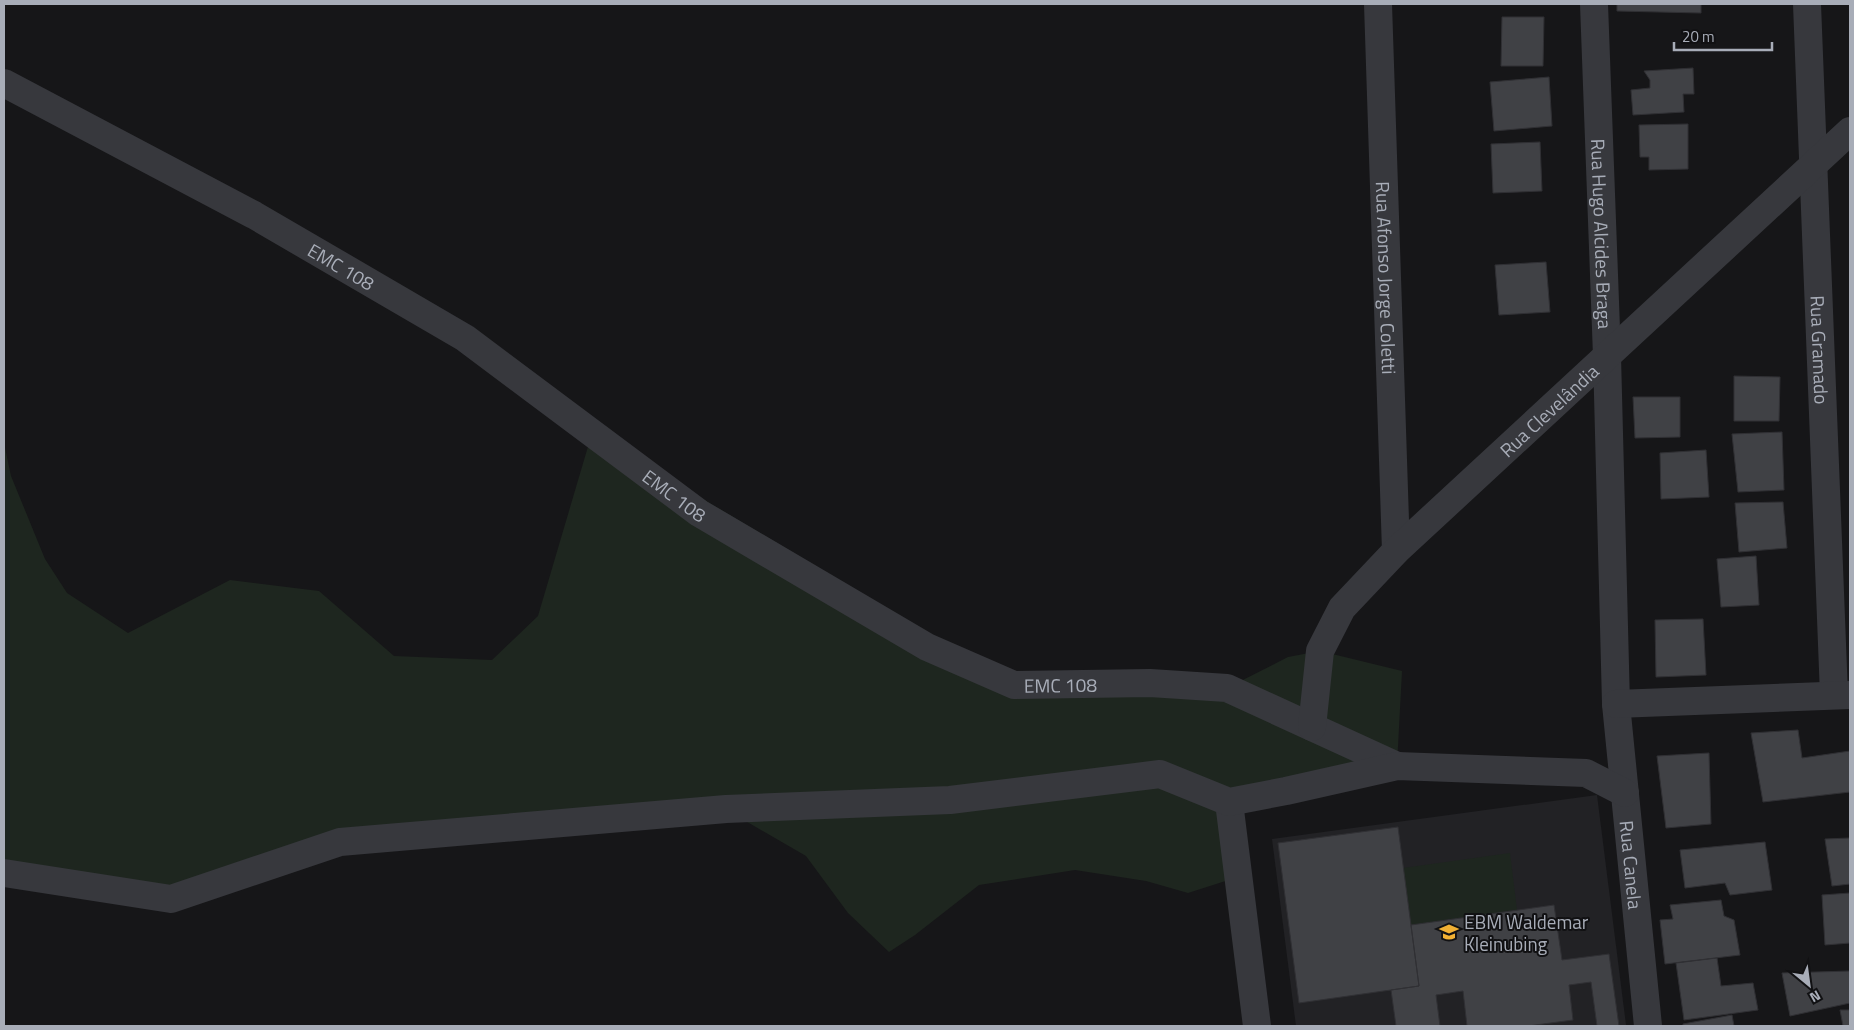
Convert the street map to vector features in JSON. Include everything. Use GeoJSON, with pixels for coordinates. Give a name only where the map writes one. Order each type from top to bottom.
{"type":"FeatureCollection","features":[{"type":"Feature","properties":{"kind":"street","name":"Rua Afonso Jorge Coletti"},"geometry":{"type":"LineString","coordinates":[[1378,4],[1396,551]]}},
{"type":"Feature","properties":{"kind":"street","name":"Rua Hugo Alcides Braga"},"geometry":{"type":"LineString","coordinates":[[1594,4],[1616,704]]}},
{"type":"Feature","properties":{"kind":"street","name":"Rua Gramado"},"geometry":{"type":"LineString","coordinates":[[1807,4],[1813,165],[1842,695]]}},
{"type":"Feature","properties":{"kind":"street","name":"EMC 108"},"geometry":{"type":"LineString","coordinates":[[4,83],[254,215],[464,338],[699,513],[927,647],[1014,684],[1150,683],[1227,688],[1397,766]]}},
{"type":"Feature","properties":{"kind":"street","name":"Rua Clevelândia"},"geometry":{"type":"LineString","coordinates":[[1312,727],[1320,651],[1342,608],[1396,551],[1850,131]]}},
{"type":"Feature","properties":{"kind":"street"},"geometry":{"type":"LineString","coordinates":[[1616,704],[1842,695]]}},
{"type":"Feature","properties":{"kind":"street","name":"Rua Canela"},"geometry":{"type":"LineString","coordinates":[[1616,704],[1648,1026]]}},
{"type":"Feature","properties":{"kind":"street"},"geometry":{"type":"LineString","coordinates":[[4,873],[171,899],[340,842],[726,809],[950,800],[1160,774],[1229,802],[1397,766],[1586,773],[1625,793]]}},
{"type":"Feature","properties":{"kind":"street"},"geometry":{"type":"LineString","coordinates":[[1229,802],[1257,1026]]}},
{"type":"Feature","properties":{"kind":"shaded area"},"geometry":{"type":"Polygon","coordinates":[[[592,433],[1014,684],[1227,688],[1288,657],[1320,651],[1402,671],[1397,766],[1229,802],[1238,877],[1188,893],[1146,881],[1075,870],[979,885],[915,935],[889,952],[848,913],[806,856],[725,809],[340,842],[171,899],[4,873],[4,443],[11,476],[45,559],[67,593],[128,633],[230,580],[319,591],[394,656],[492,660],[538,616],[592,433]]]}},
{"type":"Feature","properties":{"kind":"shaded area","name":"EBM Waldemar Kleinubing"},"geometry":{"type":"Polygon","coordinates":[[[1597,795],[1626,1025],[1296,1026],[1272,839],[1597,795]]]}},
{"type":"Feature","properties":{"kind":"shaded area"},"geometry":{"type":"Polygon","coordinates":[[[1510,853],[1517,910],[1411,925],[1403,868],[1510,853]]]}},
{"type":"Feature","properties":{"kind":"building"},"geometry":{"type":"Polygon","coordinates":[[[1617,4],[1701,4],[1701,13],[1617,11],[1617,4]]]}},
{"type":"Feature","properties":{"kind":"building"},"geometry":{"type":"Polygon","coordinates":[[[1502,17],[1544,17],[1543,66],[1501,66],[1502,17]]]}},
{"type":"Feature","properties":{"kind":"building"},"geometry":{"type":"Polygon","coordinates":[[[1693,68],[1694,94],[1683,94],[1684,112],[1633,115],[1631,90],[1650,88],[1650,80],[1644,71],[1693,68]]]}},
{"type":"Feature","properties":{"kind":"building"},"geometry":{"type":"Polygon","coordinates":[[[1549,77],[1552,126],[1494,131],[1490,82],[1549,77]]]}},
{"type":"Feature","properties":{"kind":"building"},"geometry":{"type":"Polygon","coordinates":[[[1688,124],[1688,169],[1649,170],[1649,157],[1640,157],[1639,125],[1688,124]]]}},
{"type":"Feature","properties":{"kind":"building"},"geometry":{"type":"Polygon","coordinates":[[[1540,142],[1542,191],[1493,193],[1491,144],[1540,142]]]}},
{"type":"Feature","properties":{"kind":"building"},"geometry":{"type":"Polygon","coordinates":[[[1546,262],[1550,312],[1499,315],[1495,265],[1546,262]]]}},
{"type":"Feature","properties":{"kind":"building"},"geometry":{"type":"Polygon","coordinates":[[[1734,376],[1780,377],[1779,421],[1734,421],[1734,376]]]}},
{"type":"Feature","properties":{"kind":"building"},"geometry":{"type":"Polygon","coordinates":[[[1633,397],[1680,397],[1680,437],[1635,438],[1633,397]]]}},
{"type":"Feature","properties":{"kind":"building"},"geometry":{"type":"Polygon","coordinates":[[[1782,432],[1784,490],[1738,492],[1732,434],[1782,432]]]}},
{"type":"Feature","properties":{"kind":"building"},"geometry":{"type":"Polygon","coordinates":[[[1706,450],[1709,497],[1661,499],[1660,453],[1706,450]]]}},
{"type":"Feature","properties":{"kind":"building"},"geometry":{"type":"Polygon","coordinates":[[[1783,502],[1787,548],[1739,552],[1735,503],[1783,502]]]}},
{"type":"Feature","properties":{"kind":"building"},"geometry":{"type":"Polygon","coordinates":[[[1756,556],[1759,605],[1721,607],[1717,559],[1756,556]]]}},
{"type":"Feature","properties":{"kind":"building"},"geometry":{"type":"Polygon","coordinates":[[[1703,619],[1706,675],[1656,677],[1655,620],[1703,619]]]}},
{"type":"Feature","properties":{"kind":"building"},"geometry":{"type":"Polygon","coordinates":[[[1798,730],[1802,758],[1850,751],[1850,792],[1763,802],[1751,733],[1798,730]]]}},
{"type":"Feature","properties":{"kind":"building"},"geometry":{"type":"Polygon","coordinates":[[[1709,753],[1711,824],[1666,828],[1657,756],[1709,753]]]}},
{"type":"Feature","properties":{"kind":"building"},"geometry":{"type":"Polygon","coordinates":[[[1398,827],[1419,986],[1299,1003],[1278,843],[1398,827]]]}},
{"type":"Feature","properties":{"kind":"building"},"geometry":{"type":"Polygon","coordinates":[[[1850,838],[1850,884],[1832,886],[1825,839],[1850,838]]]}},
{"type":"Feature","properties":{"kind":"building"},"geometry":{"type":"Polygon","coordinates":[[[1765,842],[1772,890],[1730,895],[1725,883],[1685,888],[1680,850],[1765,842]]]}},
{"type":"Feature","properties":{"kind":"building"},"geometry":{"type":"Polygon","coordinates":[[[1850,893],[1850,943],[1825,945],[1822,895],[1850,893]]]}},
{"type":"Feature","properties":{"kind":"building"},"geometry":{"type":"Polygon","coordinates":[[[1721,900],[1724,916],[1734,920],[1740,955],[1665,964],[1660,920],[1673,919],[1670,905],[1721,900]]]}},
{"type":"Feature","properties":{"kind":"building"},"geometry":{"type":"Polygon","coordinates":[[[1554,905],[1562,960],[1609,954],[1619,1026],[1597,1026],[1591,982],[1569,985],[1573,1020],[1528,1026],[1467,1026],[1463,991],[1436,995],[1440,1026],[1396,1026],[1391,990],[1419,986],[1411,925],[1554,905]]]}},
{"type":"Feature","properties":{"kind":"building"},"geometry":{"type":"Polygon","coordinates":[[[1717,958],[1721,986],[1753,983],[1758,1010],[1684,1020],[1676,963],[1717,958]]]}},
{"type":"Feature","properties":{"kind":"building"},"geometry":{"type":"Polygon","coordinates":[[[1850,971],[1850,1003],[1790,1016],[1782,973],[1850,971]]]}},
{"type":"Feature","properties":{"kind":"building"},"geometry":{"type":"Polygon","coordinates":[[[1840,1010],[1850,1010],[1850,1026],[1843,1026],[1840,1010]]]}},
{"type":"Feature","properties":{"kind":"building"},"geometry":{"type":"Polygon","coordinates":[[[1732,1015],[1734,1026],[1683,1026],[1683,1024],[1732,1015]]]}},
{"type":"Feature","properties":{"kind":"place","name":"EBM Waldemar Kleinubing"},"geometry":{"type":"Point","coordinates":[1449,932]}}]}
